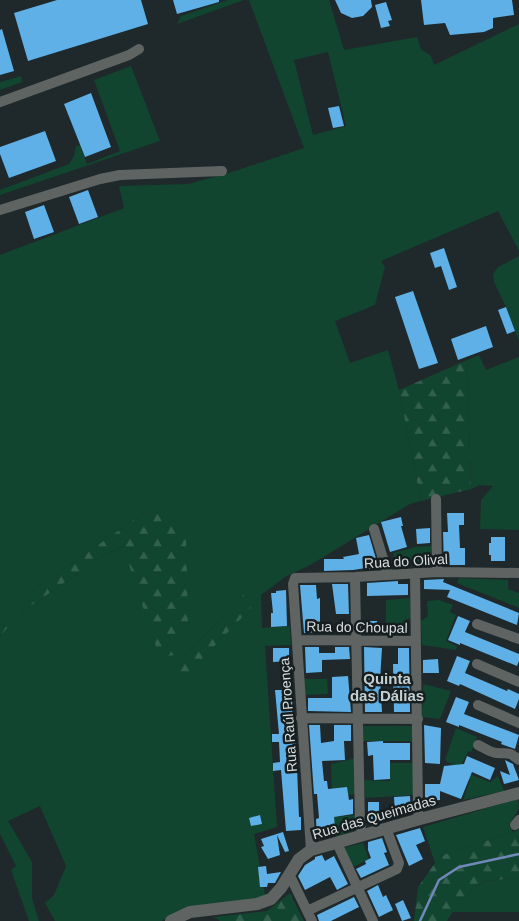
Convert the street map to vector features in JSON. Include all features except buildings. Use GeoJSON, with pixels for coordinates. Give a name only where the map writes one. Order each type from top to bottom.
{"type":"FeatureCollection","features":[{"type":"Feature","properties":{"kind":"street"},"geometry":{"type":"LineString","coordinates":[[0,102],[129,55],[139,49]]}},
{"type":"Feature","properties":{"kind":"street"},"geometry":{"type":"LineString","coordinates":[[0,210],[100,179],[120,175],[222,171]]}},
{"type":"Feature","properties":{"kind":"street"},"geometry":{"type":"LineString","coordinates":[[436,499],[437,572]]}},
{"type":"Feature","properties":{"kind":"street"},"geometry":{"type":"LineString","coordinates":[[374,529],[388,575]]}},
{"type":"Feature","properties":{"kind":"street","name":"Rua do Olival"},"geometry":{"type":"LineString","coordinates":[[295,578],[355,577],[437,572],[519,573]]}},
{"type":"Feature","properties":{"kind":"street"},"geometry":{"type":"LineString","coordinates":[[415,574],[420,818]]}},
{"type":"Feature","properties":{"kind":"street"},"geometry":{"type":"LineString","coordinates":[[355,577],[360,824],[362,835]]}},
{"type":"Feature","properties":{"kind":"street","name":"Rua Raúl Proença"},"geometry":{"type":"LineString","coordinates":[[295,578],[293,582],[301,718],[312,850]]}},
{"type":"Feature","properties":{"kind":"street"},"geometry":{"type":"LineString","coordinates":[[477,624],[519,639]]}},
{"type":"Feature","properties":{"kind":"street","name":"Rua do Choupal"},"geometry":{"type":"LineString","coordinates":[[297,640],[416,641]]}},
{"type":"Feature","properties":{"kind":"street"},"geometry":{"type":"LineString","coordinates":[[477,664],[519,682]]}},
{"type":"Feature","properties":{"kind":"street"},"geometry":{"type":"LineString","coordinates":[[478,705],[519,723]]}},
{"type":"Feature","properties":{"kind":"street"},"geometry":{"type":"LineString","coordinates":[[301,718],[418,719]]}},
{"type":"Feature","properties":{"kind":"street"},"geometry":{"type":"LineString","coordinates":[[478,745],[496,753],[503,751],[510,753],[519,760]]}},
{"type":"Feature","properties":{"kind":"street","name":"Rua das Queimadas"},"geometry":{"type":"LineString","coordinates":[[171,921],[190,912],[257,904],[271,899],[281,888],[299,859],[312,850],[420,818],[519,793]]}},
{"type":"Feature","properties":{"kind":"street"},"geometry":{"type":"LineString","coordinates":[[307,911],[397,869],[399,866],[386,828]]}},
{"type":"Feature","properties":{"kind":"street"},"geometry":{"type":"LineString","coordinates":[[337,843],[373,921]]}},
{"type":"Feature","properties":{"kind":"street"},"geometry":{"type":"LineString","coordinates":[[292,880],[312,921]]}},
{"type":"Feature","properties":{"kind":"green space"},"geometry":{"type":"Polygon","coordinates":[[[228,0],[244,0],[177,24],[181,16],[228,0]]]}},
{"type":"Feature","properties":{"kind":"green space"},"geometry":{"type":"Polygon","coordinates":[[[249,0],[329,0],[344,50],[417,37],[421,49],[431,56],[434,65],[519,24],[519,251],[498,211],[381,261],[385,267],[375,305],[335,321],[350,363],[388,350],[399,390],[421,501],[410,504],[312,564],[285,577],[261,595],[262,628],[290,626],[291,645],[265,646],[277,827],[254,834],[265,895],[259,900],[186,910],[161,921],[55,921],[45,903],[54,895],[66,866],[40,806],[8,821],[32,862],[32,898],[39,921],[29,921],[11,870],[16,866],[0,834],[0,636],[22,612],[106,554],[124,546],[156,647],[148,510],[25,596],[0,617],[0,255],[124,208],[119,186],[188,184],[232,172],[304,148],[249,0]],[[328,52],[294,60],[313,135],[346,126],[328,52]],[[244,594],[170,672],[170,673],[181,681],[244,594]]]}},
{"type":"Feature","properties":{"kind":"green space"},"geometry":{"type":"Polygon","coordinates":[[[131,66],[160,141],[0,195],[0,190],[69,164],[74,156],[76,146],[80,145],[87,164],[120,151],[94,80],[131,66]]]}},
{"type":"Feature","properties":{"kind":"green space"},"geometry":{"type":"Polygon","coordinates":[[[21,76],[22,82],[0,90],[0,82],[21,76]]]}},
{"type":"Feature","properties":{"kind":"green space"},"geometry":{"type":"Polygon","coordinates":[[[519,256],[519,341],[494,282],[493,274],[498,267],[519,256]]]}},
{"type":"Feature","properties":{"kind":"green space"},"geometry":{"type":"Polygon","coordinates":[[[479,355],[486,370],[519,357],[519,530],[480,529],[481,500],[493,486],[480,485],[471,489],[467,360],[479,355]]]}},
{"type":"Feature","properties":{"kind":"green space"},"geometry":{"type":"Polygon","coordinates":[[[467,360],[471,489],[421,501],[399,390],[467,360]]]}},
{"type":"Feature","properties":{"kind":"green space"},"geometry":{"type":"Polygon","coordinates":[[[161,507],[170,512],[186,533],[188,621],[177,655],[165,656],[156,647],[123,546],[106,554],[22,612],[0,636],[0,617],[25,596],[148,510],[161,507]]]}},
{"type":"Feature","properties":{"kind":"green space"},"geometry":{"type":"Polygon","coordinates":[[[432,546],[430,565],[426,567],[424,561],[395,564],[393,553],[415,547],[432,546]]]}},
{"type":"Feature","properties":{"kind":"green space"},"geometry":{"type":"Polygon","coordinates":[[[459,578],[508,580],[508,589],[519,593],[519,608],[457,583],[459,578]]]}},
{"type":"Feature","properties":{"kind":"green space"},"geometry":{"type":"Polygon","coordinates":[[[245,593],[251,608],[181,681],[169,673],[245,593]]]}},
{"type":"Feature","properties":{"kind":"green space"},"geometry":{"type":"Polygon","coordinates":[[[410,598],[411,618],[405,620],[405,629],[386,628],[386,600],[410,598]]]}},
{"type":"Feature","properties":{"kind":"green space"},"geometry":{"type":"Polygon","coordinates":[[[439,600],[453,605],[450,612],[456,615],[446,641],[457,646],[456,650],[422,645],[421,621],[428,616],[427,601],[439,600]]]}},
{"type":"Feature","properties":{"kind":"green space"},"geometry":{"type":"Polygon","coordinates":[[[303,679],[327,679],[328,694],[303,695],[303,679]]]}},
{"type":"Feature","properties":{"kind":"green space"},"geometry":{"type":"Polygon","coordinates":[[[423,684],[451,691],[440,719],[422,717],[423,684]]]}},
{"type":"Feature","properties":{"kind":"green space"},"geometry":{"type":"Polygon","coordinates":[[[363,726],[413,726],[412,741],[363,741],[363,726]]]}},
{"type":"Feature","properties":{"kind":"green space"},"geometry":{"type":"Polygon","coordinates":[[[456,728],[477,737],[471,752],[468,751],[459,770],[490,782],[498,776],[504,791],[463,800],[470,780],[455,775],[454,766],[445,760],[456,728]]]}},
{"type":"Feature","properties":{"kind":"green space"},"geometry":{"type":"Polygon","coordinates":[[[356,758],[356,794],[332,796],[331,764],[356,758]]]}},
{"type":"Feature","properties":{"kind":"green space"},"geometry":{"type":"Polygon","coordinates":[[[390,763],[414,763],[414,795],[365,798],[364,780],[390,781],[390,763]]]}},
{"type":"Feature","properties":{"kind":"green space"},"geometry":{"type":"Polygon","coordinates":[[[518,799],[519,808],[509,825],[513,832],[440,856],[435,863],[423,827],[518,799]]]}},
{"type":"Feature","properties":{"kind":"green space"},"geometry":{"type":"Polygon","coordinates":[[[356,815],[356,828],[353,831],[336,837],[334,817],[356,815]]]}},
{"type":"Feature","properties":{"kind":"green space"},"geometry":{"type":"Polygon","coordinates":[[[519,829],[519,878],[483,881],[459,902],[447,921],[414,921],[418,887],[440,856],[519,829]]]}},
{"type":"Feature","properties":{"kind":"green space"},"geometry":{"type":"Polygon","coordinates":[[[363,843],[369,859],[353,867],[343,848],[363,843]]]}},
{"type":"Feature","properties":{"kind":"green space"},"geometry":{"type":"Polygon","coordinates":[[[519,878],[519,912],[452,912],[459,902],[483,881],[519,878]]]}},
{"type":"Feature","properties":{"kind":"green space"},"geometry":{"type":"Polygon","coordinates":[[[290,893],[304,921],[220,921],[214,917],[267,911],[290,893]]]}},
{"type":"Feature","properties":{"kind":"waterway"},"geometry":{"type":"LineString","coordinates":[[420,921],[439,880],[459,867],[519,854]]}},
{"type":"Feature","properties":{"kind":"district","name":"Quinta das Dálias"},"geometry":{"type":"Point","coordinates":[387,686]}}]}
